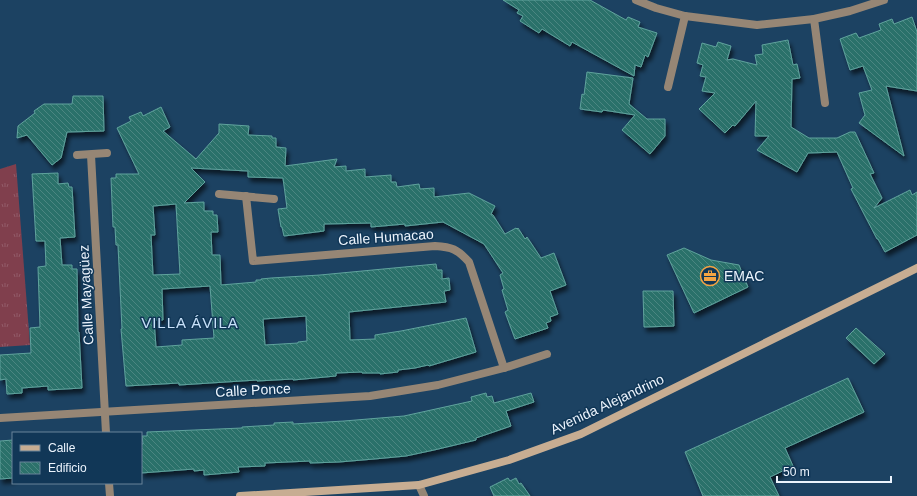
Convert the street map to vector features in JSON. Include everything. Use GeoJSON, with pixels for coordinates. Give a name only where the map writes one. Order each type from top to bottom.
{"type":"FeatureCollection","features":[{"type":"Feature","properties":{"kind":"street"},"geometry":{"type":"LineString","coordinates":[[636,0],[656,8],[685,16],[757,24],[814,19],[850,11],[884,0]]}},
{"type":"Feature","properties":{"kind":"street"},"geometry":{"type":"LineString","coordinates":[[668,87],[685,16]]}},
{"type":"Feature","properties":{"kind":"street"},"geometry":{"type":"LineString","coordinates":[[814,19],[825,103]]}},
{"type":"Feature","properties":{"kind":"street"},"geometry":{"type":"LineString","coordinates":[[77,155],[107,153]]}},
{"type":"Feature","properties":{"kind":"street","name":"Calle Mayagüez"},"geometry":{"type":"LineString","coordinates":[[91,155],[106,432]]}},
{"type":"Feature","properties":{"kind":"street"},"geometry":{"type":"LineString","coordinates":[[219,194],[274,199]]}},
{"type":"Feature","properties":{"kind":"street","name":"Calle Humacao"},"geometry":{"type":"LineString","coordinates":[[246,196],[253,261],[435,246],[450,247],[461,252],[469,262],[504,368]]}},
{"type":"Feature","properties":{"kind":"street","name":"Avenida Alejandrino"},"geometry":{"type":"LineString","coordinates":[[240,496],[419,485],[509,460],[581,434],[917,268]]}},
{"type":"Feature","properties":{"kind":"street","name":"Calle Ponce"},"geometry":{"type":"LineString","coordinates":[[0,418],[370,396],[438,385],[504,368],[547,354]]}},
{"type":"Feature","properties":{"kind":"street"},"geometry":{"type":"LineString","coordinates":[[109,484],[110,496]]}},
{"type":"Feature","properties":{"kind":"street"},"geometry":{"type":"LineString","coordinates":[[419,485],[424,496]]}},
{"type":"Feature","properties":{"kind":"green space"},"geometry":{"type":"Polygon","coordinates":[[[16,164],[30,345],[0,347],[0,169],[16,164]]]}},
{"type":"Feature","properties":{"kind":"building"},"geometry":{"type":"Polygon","coordinates":[[[503,0],[590,0],[626,20],[628,17],[640,22],[638,27],[657,33],[648,57],[645,55],[641,67],[635,65],[634,76],[572,42],[570,46],[542,29],[539,33],[520,21],[523,16],[517,13],[519,10],[503,0]]]}},
{"type":"Feature","properties":{"kind":"building"},"geometry":{"type":"Polygon","coordinates":[[[912,17],[917,32],[917,91],[886,86],[904,156],[859,123],[865,115],[859,93],[872,90],[863,66],[850,70],[840,39],[856,33],[859,38],[881,30],[879,24],[892,19],[894,24],[912,17]]]}},
{"type":"Feature","properties":{"kind":"building"},"geometry":{"type":"Polygon","coordinates":[[[788,40],[793,65],[797,64],[800,78],[792,79],[791,127],[809,138],[837,138],[850,132],[855,132],[874,173],[870,174],[882,198],[874,208],[910,190],[912,195],[917,192],[917,235],[885,252],[851,189],[853,188],[837,152],[808,153],[797,172],[757,150],[769,136],[755,136],[756,101],[735,126],[733,125],[725,133],[699,109],[715,93],[702,91],[706,77],[700,76],[703,65],[697,63],[702,43],[716,47],[718,42],[731,46],[727,60],[733,59],[757,65],[755,55],[763,54],[762,45],[788,40]]]}},
{"type":"Feature","properties":{"kind":"building"},"geometry":{"type":"Polygon","coordinates":[[[587,72],[633,78],[629,104],[647,119],[665,119],[665,136],[650,154],[622,130],[635,115],[603,110],[602,112],[580,109],[582,94],[584,95],[587,72]]]}},
{"type":"Feature","properties":{"kind":"building"},"geometry":{"type":"Polygon","coordinates":[[[73,96],[103,96],[104,131],[67,132],[61,158],[52,165],[27,135],[17,138],[18,126],[44,104],[72,104],[73,96]]]}},
{"type":"Feature","properties":{"kind":"building"},"geometry":{"type":"Polygon","coordinates":[[[161,107],[170,127],[163,131],[196,159],[219,133],[219,124],[249,126],[248,135],[272,136],[272,138],[276,138],[276,147],[286,148],[285,166],[337,159],[334,167],[346,166],[346,171],[365,169],[365,177],[391,175],[391,182],[396,182],[397,187],[419,184],[420,189],[434,188],[434,197],[469,193],[495,206],[491,214],[505,234],[518,228],[525,239],[527,237],[541,258],[554,253],[566,285],[550,291],[558,314],[550,317],[551,321],[546,323],[548,328],[515,339],[505,312],[508,310],[502,290],[504,289],[500,275],[503,273],[484,244],[443,222],[405,226],[405,224],[371,227],[371,223],[324,224],[324,231],[284,236],[278,209],[287,208],[283,178],[248,177],[248,171],[191,168],[205,182],[184,203],[204,202],[204,211],[213,211],[213,215],[217,215],[218,232],[211,232],[212,255],[220,255],[221,285],[256,282],[256,280],[271,278],[436,264],[437,270],[442,270],[442,279],[449,278],[450,290],[444,291],[446,302],[349,312],[350,340],[375,339],[375,335],[466,318],[476,352],[429,366],[380,374],[362,372],[336,373],[336,376],[293,380],[257,380],[179,385],[179,383],[126,386],[121,329],[118,245],[116,245],[115,227],[113,227],[111,178],[116,178],[116,174],[139,174],[117,128],[131,121],[129,117],[141,112],[143,116],[161,107]],[[176,204],[153,206],[155,235],[151,235],[153,275],[180,274],[176,204]],[[210,286],[162,289],[163,320],[154,320],[156,347],[182,345],[182,340],[214,338],[210,286]],[[306,316],[263,319],[265,345],[307,341],[306,316]]]}},
{"type":"Feature","properties":{"kind":"building"},"geometry":{"type":"Polygon","coordinates":[[[58,173],[58,184],[68,183],[69,187],[72,187],[75,237],[60,238],[62,265],[72,265],[72,269],[77,269],[78,332],[82,388],[48,390],[48,386],[22,388],[22,393],[7,394],[6,379],[0,380],[0,355],[31,353],[30,328],[40,327],[38,267],[46,266],[45,241],[36,241],[32,174],[58,173]]]}},
{"type":"Feature","properties":{"kind":"building","name":"EMAC"},"geometry":{"type":"Polygon","coordinates":[[[684,248],[711,260],[739,265],[748,287],[694,313],[667,255],[684,248]]]}},
{"type":"Feature","properties":{"kind":"building"},"geometry":{"type":"Polygon","coordinates":[[[643,291],[673,291],[674,326],[644,327],[643,291]]]}},
{"type":"Feature","properties":{"kind":"building"},"geometry":{"type":"Polygon","coordinates":[[[856,328],[885,354],[874,364],[846,338],[856,328]]]}},
{"type":"Feature","properties":{"kind":"building"},"geometry":{"type":"Polygon","coordinates":[[[848,378],[864,412],[785,448],[793,466],[770,477],[779,496],[703,496],[685,452],[848,378]]]}},
{"type":"Feature","properties":{"kind":"building"},"geometry":{"type":"Polygon","coordinates":[[[486,393],[487,397],[492,396],[494,403],[531,393],[534,402],[506,411],[511,426],[476,438],[476,440],[406,456],[339,462],[310,463],[310,461],[265,463],[265,466],[238,467],[239,472],[204,475],[204,470],[194,471],[194,469],[142,473],[142,436],[147,436],[147,432],[242,428],[274,425],[274,423],[293,422],[293,424],[404,416],[472,401],[471,397],[486,393]]]}},
{"type":"Feature","properties":{"kind":"building"},"geometry":{"type":"Polygon","coordinates":[[[12,440],[12,478],[0,479],[0,441],[12,440]]]}},
{"type":"Feature","properties":{"kind":"building"},"geometry":{"type":"Polygon","coordinates":[[[508,478],[510,481],[516,478],[519,484],[521,483],[530,496],[494,496],[490,487],[508,478]]]}},
{"type":"Feature","properties":{"kind":"place","name":"EMAC"},"geometry":{"type":"Point","coordinates":[710,276]}},
{"type":"Feature","properties":{"kind":"district","name":"VILLA ÁVILA"},"geometry":{"type":"Point","coordinates":[190,322]}}]}
